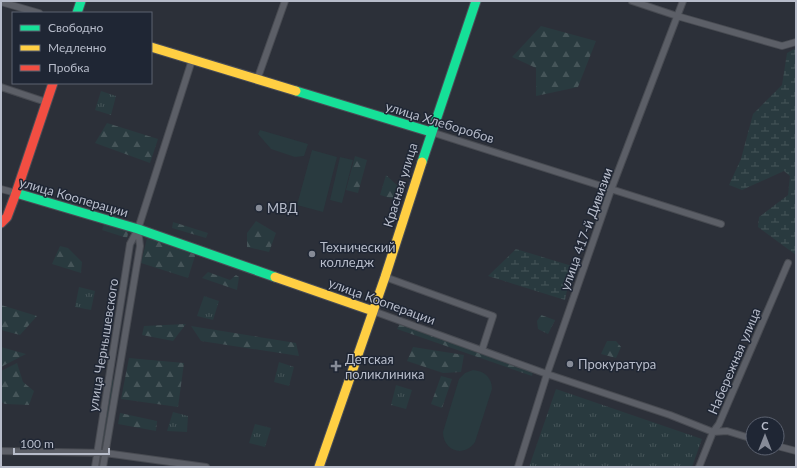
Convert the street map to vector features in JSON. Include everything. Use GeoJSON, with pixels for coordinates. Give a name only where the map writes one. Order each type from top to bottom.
{"type":"FeatureCollection","features":[{"type":"Feature","properties":{"kind":"street"},"geometry":{"type":"LineString","coordinates":[[77,12],[81,1]]}},
{"type":"Feature","properties":{"kind":"street"},"geometry":{"type":"LineString","coordinates":[[257,80],[285,1]]}},
{"type":"Feature","properties":{"kind":"street","name":"Красная улица"},"geometry":{"type":"LineString","coordinates":[[319,467],[385,277],[431,132],[476,1]]}},
{"type":"Feature","properties":{"kind":"street"},"geometry":{"type":"LineString","coordinates":[[632,1],[677,16],[782,46],[796,42]]}},
{"type":"Feature","properties":{"kind":"street","name":"улица 417-й Дивизии"},"geometry":{"type":"LineString","coordinates":[[518,467],[547,374],[611,190],[683,1]]}},
{"type":"Feature","properties":{"kind":"street"},"geometry":{"type":"LineString","coordinates":[[1,2],[36,12]]}},
{"type":"Feature","properties":{"kind":"street","name":"улица Хлеборобов"},"geometry":{"type":"LineString","coordinates":[[152,47],[431,132],[721,224]]}},
{"type":"Feature","properties":{"kind":"street","name":"улица Чернышевского"},"geometry":{"type":"LineString","coordinates":[[94,467],[130,244],[138,229],[192,60]]}},
{"type":"Feature","properties":{"kind":"street"},"geometry":{"type":"LineString","coordinates":[[1,224],[6,218],[16,193],[53,84]]}},
{"type":"Feature","properties":{"kind":"street"},"geometry":{"type":"LineString","coordinates":[[1,87],[46,102]]}},
{"type":"Feature","properties":{"kind":"street","name":"улица Кооперации"},"geometry":{"type":"LineString","coordinates":[[1,189],[138,229],[373,311],[547,374],[644,406],[713,432],[726,431],[745,437]]}},
{"type":"Feature","properties":{"kind":"street","name":"улица Чернышевского"},"geometry":{"type":"LineString","coordinates":[[103,467],[140,246],[138,229]]}},
{"type":"Feature","properties":{"kind":"street","name":"Набережная улица"},"geometry":{"type":"LineString","coordinates":[[699,467],[788,263]]}},
{"type":"Feature","properties":{"kind":"street"},"geometry":{"type":"LineString","coordinates":[[385,277],[493,316],[482,350]]}},
{"type":"Feature","properties":{"kind":"street"},"geometry":{"type":"LineString","coordinates":[[785,448],[796,451]]}},
{"type":"Feature","properties":{"kind":"street"},"geometry":{"type":"LineString","coordinates":[[1,451],[105,452],[206,467]]}},
{"type":"Feature","properties":{"kind":"green space"},"geometry":{"type":"Polygon","coordinates":[[[541,26],[596,41],[578,87],[536,96],[536,68],[512,57],[541,26]]]}},
{"type":"Feature","properties":{"kind":"green space"},"geometry":{"type":"Polygon","coordinates":[[[796,48],[796,255],[758,227],[759,217],[788,195],[790,176],[784,171],[742,190],[729,185],[741,159],[753,114],[782,85],[787,53],[796,48]]]}},
{"type":"Feature","properties":{"kind":"green space"},"geometry":{"type":"Polygon","coordinates":[[[101,91],[116,96],[111,115],[95,110],[101,91]]]}},
{"type":"Feature","properties":{"kind":"green space"},"geometry":{"type":"Polygon","coordinates":[[[107,123],[158,139],[150,163],[95,143],[107,123]]]}},
{"type":"Feature","properties":{"kind":"green space"},"geometry":{"type":"Polygon","coordinates":[[[260,130],[308,144],[304,156],[295,157],[271,149],[258,134],[260,130]]]}},
{"type":"Feature","properties":{"kind":"green space"},"geometry":{"type":"Polygon","coordinates":[[[312,150],[337,157],[323,212],[297,205],[312,150]]]}},
{"type":"Feature","properties":{"kind":"green space"},"geometry":{"type":"Polygon","coordinates":[[[355,156],[367,160],[358,193],[346,190],[355,156]]]}},
{"type":"Feature","properties":{"kind":"green space"},"geometry":{"type":"Polygon","coordinates":[[[340,157],[353,160],[342,203],[330,200],[340,157]]]}},
{"type":"Feature","properties":{"kind":"green space"},"geometry":{"type":"Polygon","coordinates":[[[386,175],[401,189],[397,200],[380,195],[386,175]]]}},
{"type":"Feature","properties":{"kind":"green space"},"geometry":{"type":"Polygon","coordinates":[[[256,221],[276,233],[269,252],[247,247],[247,233],[256,221]]]}},
{"type":"Feature","properties":{"kind":"green space"},"geometry":{"type":"Polygon","coordinates":[[[105,222],[129,229],[127,238],[102,230],[105,222]]]}},
{"type":"Feature","properties":{"kind":"green space"},"geometry":{"type":"Polygon","coordinates":[[[173,222],[208,233],[206,238],[172,228],[173,222]]]}},
{"type":"Feature","properties":{"kind":"green space"},"geometry":{"type":"Polygon","coordinates":[[[147,238],[196,253],[188,278],[141,263],[147,238]]]}},
{"type":"Feature","properties":{"kind":"green space"},"geometry":{"type":"Polygon","coordinates":[[[60,246],[68,248],[82,262],[81,273],[52,264],[60,246]]]}},
{"type":"Feature","properties":{"kind":"green space"},"geometry":{"type":"Polygon","coordinates":[[[516,249],[572,266],[565,300],[488,276],[516,249]]]}},
{"type":"Feature","properties":{"kind":"green space"},"geometry":{"type":"Polygon","coordinates":[[[208,272],[230,280],[236,275],[239,277],[237,290],[202,278],[208,272]]]}},
{"type":"Feature","properties":{"kind":"green space"},"geometry":{"type":"Polygon","coordinates":[[[79,287],[95,291],[91,310],[75,307],[79,287]]]}},
{"type":"Feature","properties":{"kind":"green space"},"geometry":{"type":"Polygon","coordinates":[[[204,296],[219,301],[213,320],[197,316],[204,296]]]}},
{"type":"Feature","properties":{"kind":"green space"},"geometry":{"type":"Polygon","coordinates":[[[1,305],[37,316],[20,335],[1,330],[1,305]]]}},
{"type":"Feature","properties":{"kind":"green space"},"geometry":{"type":"Polygon","coordinates":[[[541,315],[555,320],[548,334],[538,329],[537,321],[541,315]]]}},
{"type":"Feature","properties":{"kind":"green space"},"geometry":{"type":"Polygon","coordinates":[[[186,324],[173,341],[142,335],[144,326],[186,324]]]}},
{"type":"Feature","properties":{"kind":"green space"},"geometry":{"type":"Polygon","coordinates":[[[400,324],[533,371],[532,376],[397,329],[400,324]]]}},
{"type":"Feature","properties":{"kind":"green space"},"geometry":{"type":"Polygon","coordinates":[[[191,326],[296,343],[299,356],[201,341],[191,326]]]}},
{"type":"Feature","properties":{"kind":"green space"},"geometry":{"type":"Polygon","coordinates":[[[607,341],[616,341],[621,347],[616,358],[601,354],[607,341]]]}},
{"type":"Feature","properties":{"kind":"green space"},"geometry":{"type":"Polygon","coordinates":[[[1,347],[26,354],[1,367],[1,347]]]}},
{"type":"Feature","properties":{"kind":"green space"},"geometry":{"type":"Polygon","coordinates":[[[413,347],[464,355],[461,372],[443,373],[407,361],[413,347]]]}},
{"type":"Feature","properties":{"kind":"green space"},"geometry":{"type":"Polygon","coordinates":[[[129,358],[184,363],[178,407],[121,399],[129,358]]]}},
{"type":"Feature","properties":{"kind":"green space"},"geometry":{"type":"Polygon","coordinates":[[[279,362],[294,367],[289,386],[274,382],[279,362]]]}},
{"type":"Feature","properties":{"kind":"green space"},"geometry":{"type":"Polygon","coordinates":[[[17,363],[23,382],[34,391],[29,405],[5,404],[1,402],[1,371],[17,363]]]}},
{"type":"Feature","properties":{"kind":"green space"},"geometry":{"type":"Polygon","coordinates":[[[473,370],[481,372],[489,378],[492,389],[475,442],[465,450],[460,451],[450,448],[446,444],[443,432],[459,379],[465,373],[473,370]]]}},
{"type":"Feature","properties":{"kind":"green space"},"geometry":{"type":"Polygon","coordinates":[[[441,376],[452,379],[442,408],[431,404],[441,376]]]}},
{"type":"Feature","properties":{"kind":"green space"},"geometry":{"type":"Polygon","coordinates":[[[110,379],[116,380],[104,447],[99,446],[110,379]]]}},
{"type":"Feature","properties":{"kind":"green space"},"geometry":{"type":"Polygon","coordinates":[[[396,385],[412,390],[406,409],[391,405],[396,385]]]}},
{"type":"Feature","properties":{"kind":"green space"},"geometry":{"type":"Polygon","coordinates":[[[556,389],[702,439],[692,467],[529,467],[556,389]]]}},
{"type":"Feature","properties":{"kind":"green space"},"geometry":{"type":"Polygon","coordinates":[[[173,412],[188,416],[187,432],[167,431],[173,412]]]}},
{"type":"Feature","properties":{"kind":"green space"},"geometry":{"type":"Polygon","coordinates":[[[120,413],[157,421],[156,431],[118,424],[120,413]]]}},
{"type":"Feature","properties":{"kind":"green space"},"geometry":{"type":"Polygon","coordinates":[[[255,424],[271,428],[265,447],[249,443],[255,424]]]}},
{"type":"Feature","properties":{"kind":"traffic: fast"},"geometry":{"type":"LineString","coordinates":[[77,12],[81,1]]}},
{"type":"Feature","properties":{"kind":"traffic: fast"},"geometry":{"type":"LineString","coordinates":[[422,162],[476,1]]}},
{"type":"Feature","properties":{"kind":"traffic: fast"},"geometry":{"type":"LineString","coordinates":[[296,91],[431,132]]}},
{"type":"Feature","properties":{"kind":"traffic: fast"},"geometry":{"type":"LineString","coordinates":[[16,193],[138,229],[275,277]]}},
{"type":"Feature","properties":{"kind":"traffic: slow"},"geometry":{"type":"LineString","coordinates":[[152,47],[296,91]]}},
{"type":"Feature","properties":{"kind":"traffic: slow"},"geometry":{"type":"LineString","coordinates":[[319,467],[385,277],[422,162]]}},
{"type":"Feature","properties":{"kind":"traffic: slow"},"geometry":{"type":"LineString","coordinates":[[275,277],[373,311]]}},
{"type":"Feature","properties":{"kind":"traffic: jam"},"geometry":{"type":"LineString","coordinates":[[1,223],[7,217],[16,193],[53,84]]}},
{"type":"Feature","properties":{"kind":"place","name":"МВД"},"geometry":{"type":"Point","coordinates":[259,208]}},
{"type":"Feature","properties":{"kind":"place","name":"Технический колледж"},"geometry":{"type":"Point","coordinates":[312,254]}},
{"type":"Feature","properties":{"kind":"place","name":"Прокуратура"},"geometry":{"type":"Point","coordinates":[570,364]}},
{"type":"Feature","properties":{"kind":"place","name":"Детская поликлиника"},"geometry":{"type":"Point","coordinates":[336,366]}}]}
